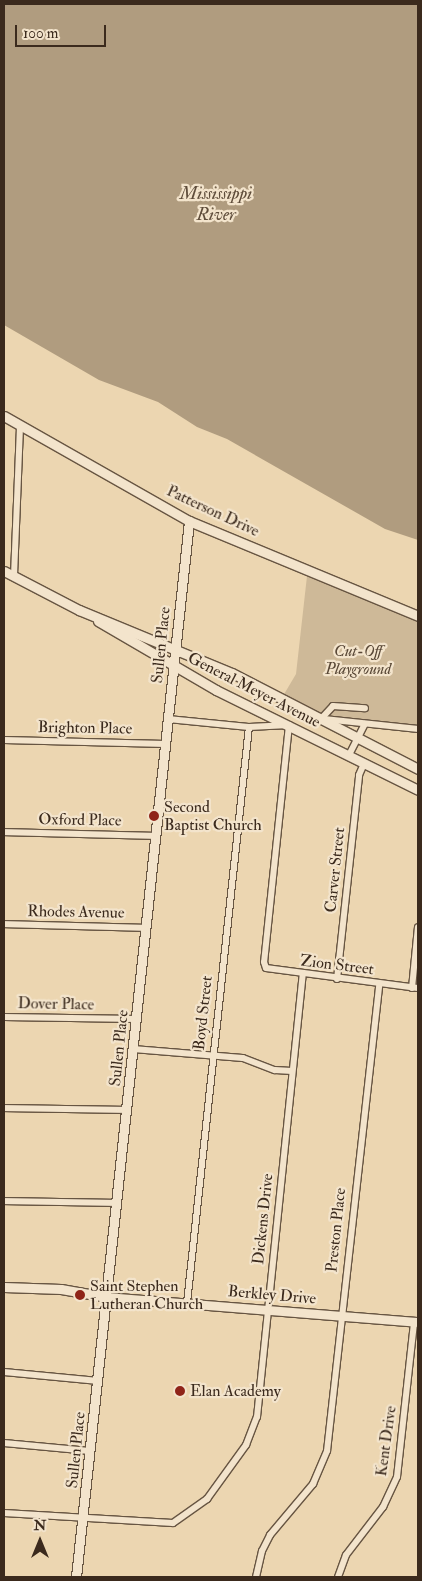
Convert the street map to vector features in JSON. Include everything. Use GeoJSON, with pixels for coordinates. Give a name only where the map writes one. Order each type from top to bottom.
{"type":"FeatureCollection","features":[{"type":"Feature","properties":{"kind":"street","name":"Patterson Drive"},"geometry":{"type":"LineString","coordinates":[[4,416],[189,521],[418,616]]}},
{"type":"Feature","properties":{"kind":"street"},"geometry":{"type":"LineString","coordinates":[[14,576],[20,426]]}},
{"type":"Feature","properties":{"kind":"street","name":"Sullen Place"},"geometry":{"type":"LineString","coordinates":[[76,1577],[147,928],[189,521]]}},
{"type":"Feature","properties":{"kind":"street","name":"General Meyer Avenue"},"geometry":{"type":"LineString","coordinates":[[4,571],[79,610],[174,667],[418,790]]}},
{"type":"Feature","properties":{"kind":"street","name":"General Meyer Avenue"},"geometry":{"type":"LineString","coordinates":[[79,610],[232,673],[275,697],[418,769]]}},
{"type":"Feature","properties":{"kind":"street"},"geometry":{"type":"LineString","coordinates":[[265,712],[275,697]]}},
{"type":"Feature","properties":{"kind":"street"},"geometry":{"type":"LineString","coordinates":[[320,720],[333,706],[365,708]]}},
{"type":"Feature","properties":{"kind":"street"},"geometry":{"type":"LineString","coordinates":[[168,719],[249,726],[289,725]]}},
{"type":"Feature","properties":{"kind":"street"},"geometry":{"type":"LineString","coordinates":[[320,720],[418,729]]}},
{"type":"Feature","properties":{"kind":"street"},"geometry":{"type":"LineString","coordinates":[[349,755],[365,724]]}},
{"type":"Feature","properties":{"kind":"street","name":"Zion Street"},"geometry":{"type":"LineString","coordinates":[[289,725],[264,956],[268,970],[337,980],[415,988]]}},
{"type":"Feature","properties":{"kind":"street","name":"Boyd Street"},"geometry":{"type":"LineString","coordinates":[[186,1303],[249,726]]}},
{"type":"Feature","properties":{"kind":"street","name":"Brighton Place"},"geometry":{"type":"LineString","coordinates":[[4,740],[166,744]]}},
{"type":"Feature","properties":{"kind":"street","name":"Carver Street"},"geometry":{"type":"LineString","coordinates":[[337,980],[359,775],[364,764]]}},
{"type":"Feature","properties":{"kind":"street","name":"Oxford Place"},"geometry":{"type":"LineString","coordinates":[[4,832],[156,836]]}},
{"type":"Feature","properties":{"kind":"street","name":"Rhodes Avenue"},"geometry":{"type":"LineString","coordinates":[[4,924],[147,928]]}},
{"type":"Feature","properties":{"kind":"street"},"geometry":{"type":"LineString","coordinates":[[415,988],[418,927]]}},
{"type":"Feature","properties":{"kind":"street","name":"Dickens Drive"},"geometry":{"type":"LineString","coordinates":[[4,1513],[173,1523],[198,1509],[219,1487],[234,1466],[255,1425],[303,975]]}},
{"type":"Feature","properties":{"kind":"street","name":"Preston Place"},"geometry":{"type":"LineString","coordinates":[[256,1577],[262,1551],[270,1535],[313,1484],[322,1467],[329,1438],[379,984]]}},
{"type":"Feature","properties":{"kind":"street","name":"Dover Place"},"geometry":{"type":"LineString","coordinates":[[4,1017],[137,1019]]}},
{"type":"Feature","properties":{"kind":"street"},"geometry":{"type":"LineString","coordinates":[[133,1049],[243,1058],[275,1070],[292,1071]]}},
{"type":"Feature","properties":{"kind":"street"},"geometry":{"type":"LineString","coordinates":[[4,1108],[127,1110]]}},
{"type":"Feature","properties":{"kind":"street"},"geometry":{"type":"LineString","coordinates":[[4,1201],[117,1204]]}},
{"type":"Feature","properties":{"kind":"street","name":"Berkley Drive"},"geometry":{"type":"LineString","coordinates":[[4,1287],[60,1288],[107,1297],[416,1322]]}},
{"type":"Feature","properties":{"kind":"street","name":"Kent Drive"},"geometry":{"type":"LineString","coordinates":[[338,1577],[346,1555],[383,1507],[397,1477],[416,1322]]}},
{"type":"Feature","properties":{"kind":"street"},"geometry":{"type":"LineString","coordinates":[[4,1372],[98,1381]]}},
{"type":"Feature","properties":{"kind":"street"},"geometry":{"type":"LineString","coordinates":[[4,1443],[90,1450]]}},
{"type":"Feature","properties":{"kind":"green space","name":"Cut-Off Playground"},"geometry":{"type":"Polygon","coordinates":[[[307,576],[418,620],[418,727],[327,716],[283,696],[296,674],[307,576]]]}},
{"type":"Feature","properties":{"kind":"water","name":"Mississippi River"},"geometry":{"type":"Polygon","coordinates":[[[4,4],[418,4],[418,540],[385,529],[227,439],[197,427],[158,402],[99,380],[4,325],[4,4]]]}},
{"type":"Feature","properties":{"kind":"place","name":"Second Baptist Church"},"geometry":{"type":"Point","coordinates":[154,816]}},
{"type":"Feature","properties":{"kind":"place","name":"Saint Stephen Lutheran Church"},"geometry":{"type":"Point","coordinates":[80,1295]}},
{"type":"Feature","properties":{"kind":"place","name":"Elan Academy"},"geometry":{"type":"Point","coordinates":[180,1391]}}]}
